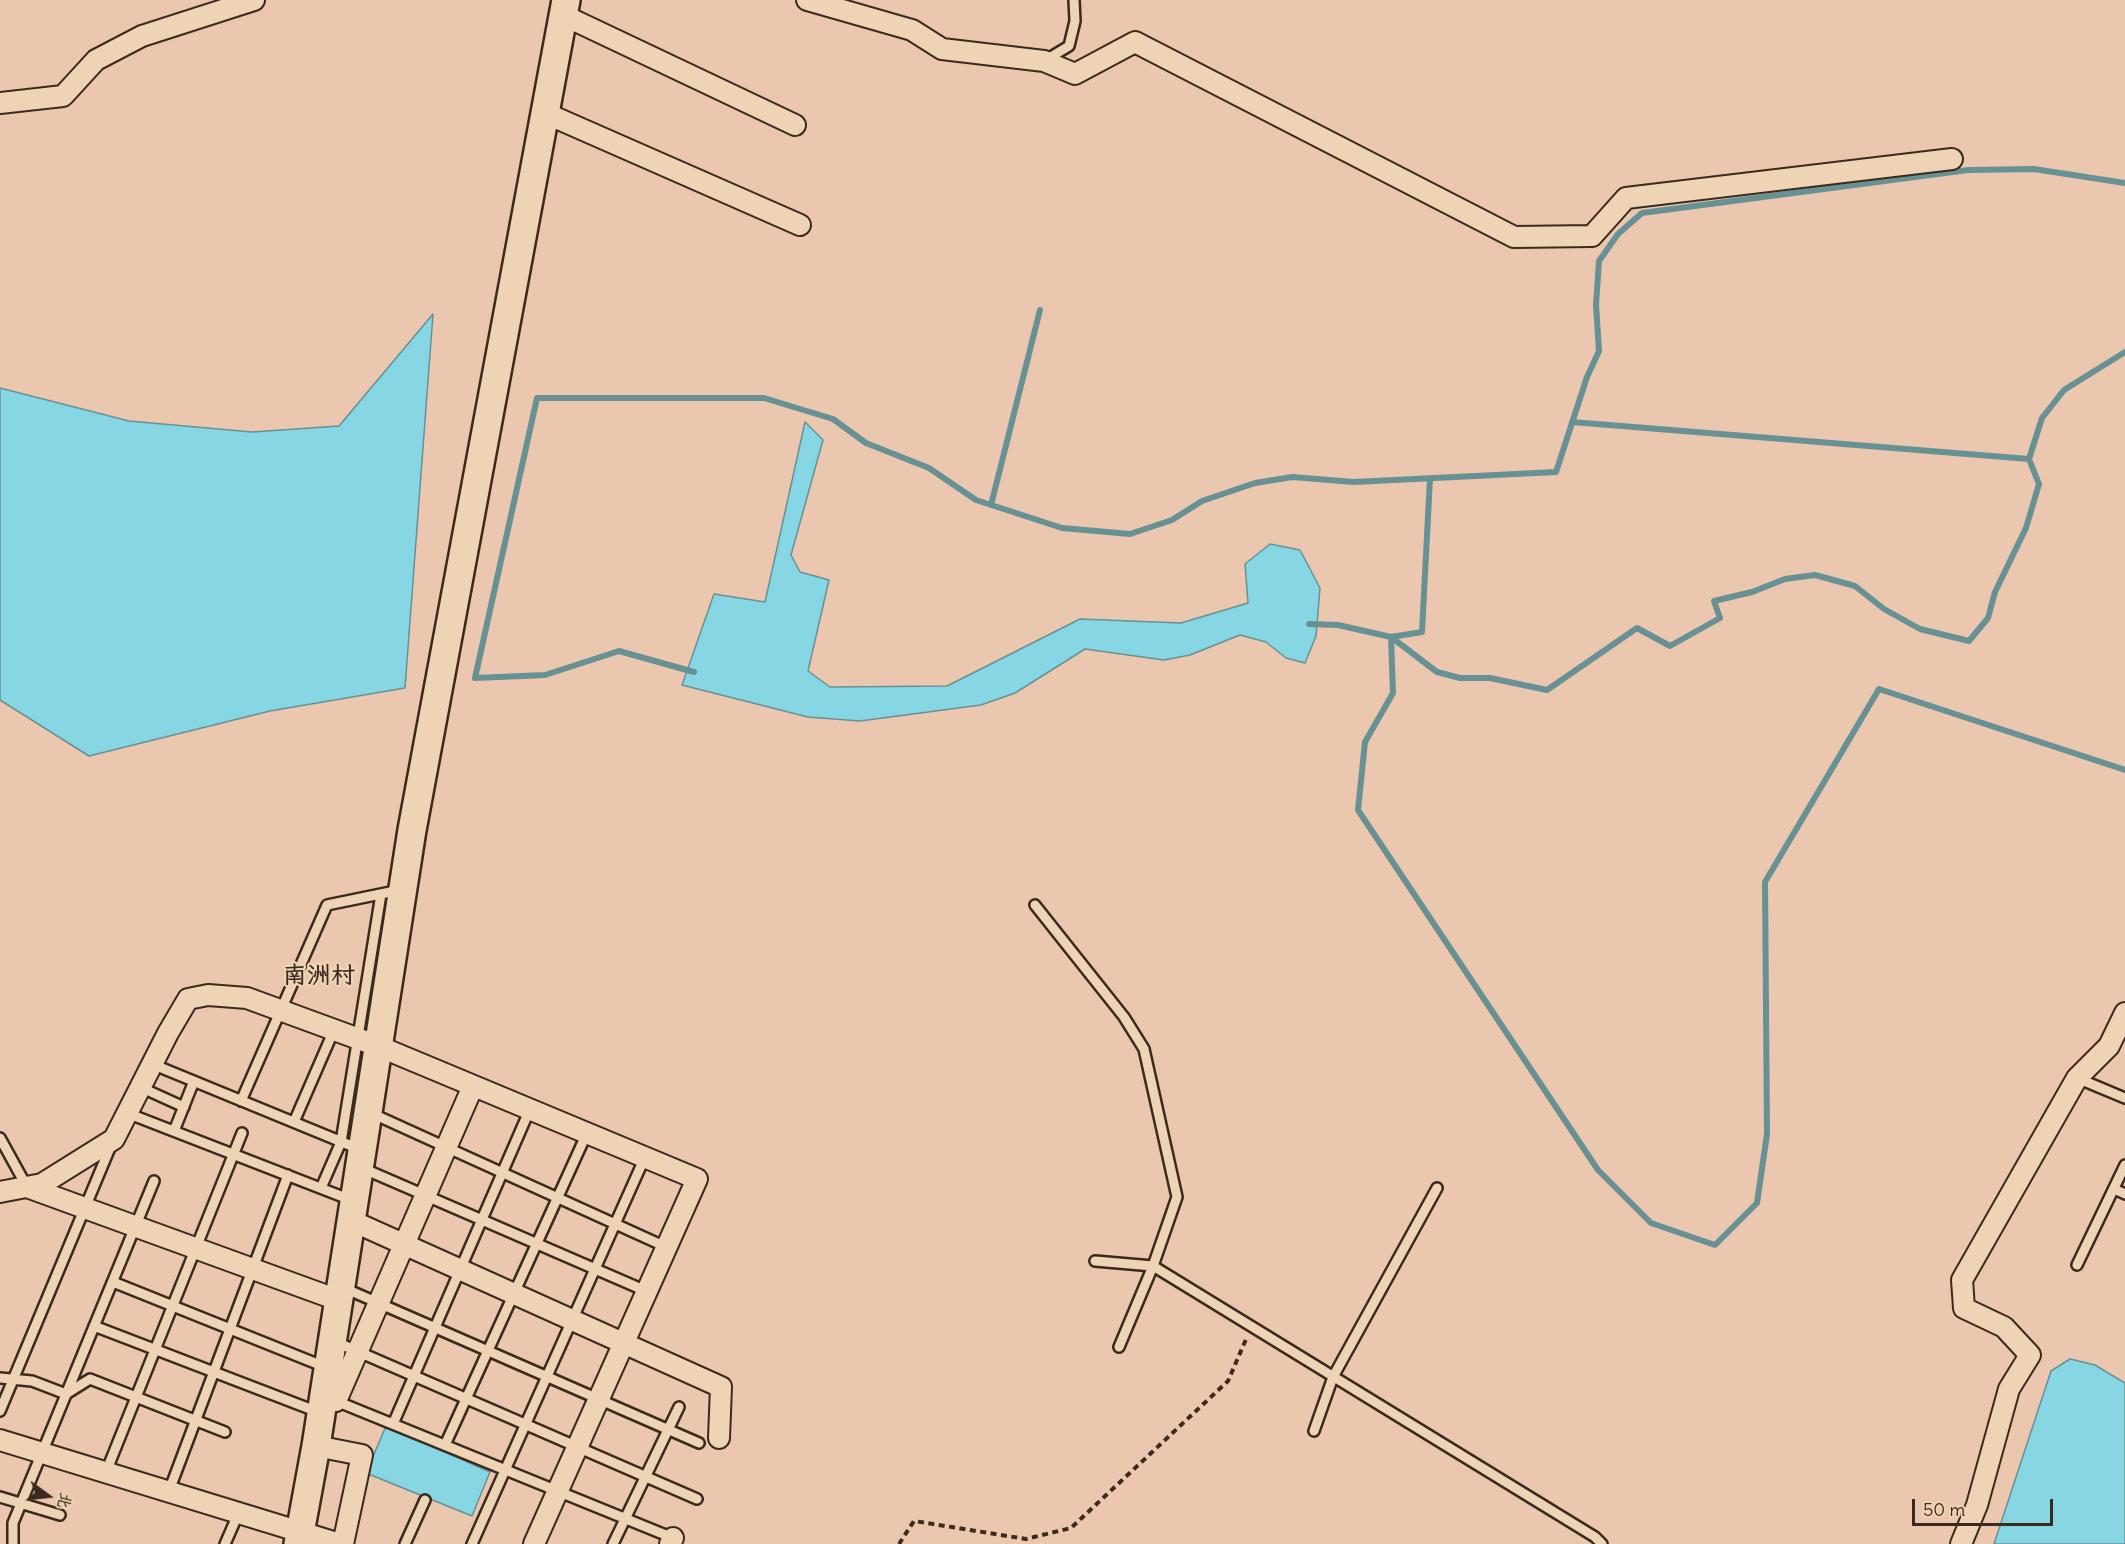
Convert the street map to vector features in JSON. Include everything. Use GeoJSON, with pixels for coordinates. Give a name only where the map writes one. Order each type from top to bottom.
{"type":"FeatureCollection","features":[{"type":"Feature","properties":{"kind":"street"},"geometry":{"type":"LineString","coordinates":[[0,103],[63,96],[96,60],[142,36],[254,0]]}},
{"type":"Feature","properties":{"kind":"street"},"geometry":{"type":"LineString","coordinates":[[807,0],[912,30],[942,49],[1044,61],[1075,74],[1135,42],[1514,237],[1592,236],[1626,198],[1952,159]]}},
{"type":"Feature","properties":{"kind":"street"},"geometry":{"type":"LineString","coordinates":[[299,1538],[326,1403],[327,1367],[352,1210],[354,1153],[367,1111],[368,1043],[392,892],[564,7],[795,125]]}},
{"type":"Feature","properties":{"kind":"street"},"geometry":{"type":"LineString","coordinates":[[545,113],[800,225]]}},
{"type":"Feature","properties":{"kind":"street"},"geometry":{"type":"LineString","coordinates":[[0,1192],[42,1184],[114,1138],[188,999],[208,995],[247,998],[334,1030],[696,1179],[534,1544]]}},
{"type":"Feature","properties":{"kind":"street"},"geometry":{"type":"LineString","coordinates":[[1961,1544],[1977,1505],[2009,1389],[2030,1355],[2004,1327],[1964,1308],[1962,1280],[2078,1078],[2109,1046],[2125,1013]]}},
{"type":"Feature","properties":{"kind":"street"},"geometry":{"type":"LineString","coordinates":[[326,1403],[357,1352],[473,1086]]}},
{"type":"Feature","properties":{"kind":"street"},"geometry":{"type":"LineString","coordinates":[[27,1187],[252,1269],[339,1293]]}},
{"type":"Feature","properties":{"kind":"street"},"geometry":{"type":"LineString","coordinates":[[352,1210],[404,1244],[721,1387],[719,1438]]}},
{"type":"Feature","properties":{"kind":"street"},"geometry":{"type":"LineString","coordinates":[[0,1440],[239,1512],[299,1538],[341,1544],[362,1455],[316,1446]]}},
{"type":"Feature","properties":{"kind":"lane"},"geometry":{"type":"LineString","coordinates":[[1044,61],[1069,46],[1075,21],[1074,0]]}},
{"type":"Feature","properties":{"kind":"lane"},"geometry":{"type":"LineString","coordinates":[[241,1101],[327,905],[392,892]]}},
{"type":"Feature","properties":{"kind":"lane"},"geometry":{"type":"LineString","coordinates":[[1035,905],[1124,1017],[1144,1049],[1177,1197],[1153,1266],[1119,1347]]}},
{"type":"Feature","properties":{"kind":"lane"},"geometry":{"type":"LineString","coordinates":[[294,1122],[334,1030]]}},
{"type":"Feature","properties":{"kind":"lane"},"geometry":{"type":"LineString","coordinates":[[321,1188],[354,1153],[368,1043]]}},
{"type":"Feature","properties":{"kind":"lane"},"geometry":{"type":"LineString","coordinates":[[152,1064],[294,1122],[354,1153],[425,1195],[646,1291]]}},
{"type":"Feature","properties":{"kind":"lane"},"geometry":{"type":"LineString","coordinates":[[2078,1078],[2125,1098]]}},
{"type":"Feature","properties":{"kind":"lane"},"geometry":{"type":"LineString","coordinates":[[174,1131],[194,1081]]}},
{"type":"Feature","properties":{"kind":"lane"},"geometry":{"type":"LineString","coordinates":[[140,1087],[184,1107]]}},
{"type":"Feature","properties":{"kind":"lane"},"geometry":{"type":"LineString","coordinates":[[393,1424],[530,1109]]}},
{"type":"Feature","properties":{"kind":"lane"},"geometry":{"type":"LineString","coordinates":[[367,1111],[666,1247]]}},
{"type":"Feature","properties":{"kind":"lane"},"geometry":{"type":"LineString","coordinates":[[127,1113],[321,1188],[352,1210]]}},
{"type":"Feature","properties":{"kind":"lane"},"geometry":{"type":"LineString","coordinates":[[106,1472],[242,1133]]}},
{"type":"Feature","properties":{"kind":"lane"},"geometry":{"type":"LineString","coordinates":[[445,1445],[587,1133]]}},
{"type":"Feature","properties":{"kind":"lane"},"geometry":{"type":"LineString","coordinates":[[0,1138],[27,1187]]}},
{"type":"Feature","properties":{"kind":"lane"},"geometry":{"type":"LineString","coordinates":[[0,1411],[114,1138]]}},
{"type":"Feature","properties":{"kind":"lane"},"geometry":{"type":"LineString","coordinates":[[472,1544],[645,1157]]}},
{"type":"Feature","properties":{"kind":"lane"},"geometry":{"type":"LineString","coordinates":[[2077,1264],[2125,1165]]}},
{"type":"Feature","properties":{"kind":"lane"},"geometry":{"type":"LineString","coordinates":[[169,1491],[288,1175]]}},
{"type":"Feature","properties":{"kind":"lane"},"geometry":{"type":"LineString","coordinates":[[13,1544],[13,1523],[154,1181]]}},
{"type":"Feature","properties":{"kind":"lane"},"geometry":{"type":"LineString","coordinates":[[1314,1431],[1333,1377],[1437,1188]]}},
{"type":"Feature","properties":{"kind":"lane"},"geometry":{"type":"LineString","coordinates":[[2114,1189],[2125,1194]]}},
{"type":"Feature","properties":{"kind":"lane"},"geometry":{"type":"LineString","coordinates":[[1095,1261],[1153,1266],[1602,1544]]}},
{"type":"Feature","properties":{"kind":"lane"},"geometry":{"type":"LineString","coordinates":[[113,1282],[327,1367]]}},
{"type":"Feature","properties":{"kind":"lane"},"geometry":{"type":"LineString","coordinates":[[339,1293],[378,1303],[699,1443]]}},
{"type":"Feature","properties":{"kind":"lane"},"geometry":{"type":"LineString","coordinates":[[94,1326],[213,1372],[393,1424],[625,1518],[671,1541]]}},
{"type":"Feature","properties":{"kind":"lane"},"geometry":{"type":"LineString","coordinates":[[331,1340],[697,1499]]}},
{"type":"Feature","properties":{"kind":"lane"},"geometry":{"type":"LineString","coordinates":[[0,1378],[12,1381],[32,1381],[66,1394]]}},
{"type":"Feature","properties":{"kind":"lane"},"geometry":{"type":"LineString","coordinates":[[66,1394],[90,1379],[225,1432]]}},
{"type":"Feature","properties":{"kind":"lane"},"geometry":{"type":"LineString","coordinates":[[613,1544],[679,1407]]}},
{"type":"Feature","properties":{"kind":"lane"},"geometry":{"type":"LineString","coordinates":[[0,1497],[60,1515]]}},
{"type":"Feature","properties":{"kind":"lane"},"geometry":{"type":"LineString","coordinates":[[405,1544],[425,1500]]}},
{"type":"Feature","properties":{"kind":"lane"},"geometry":{"type":"LineString","coordinates":[[225,1544],[239,1512]]}},
{"type":"Feature","properties":{"kind":"path"},"geometry":{"type":"LineString","coordinates":[[900,1544],[914,1521],[1026,1539],[1071,1528],[1228,1381],[1252,1327]]}},
{"type":"Feature","properties":{"kind":"water"},"geometry":{"type":"Polygon","coordinates":[[[433,314],[405,688],[270,711],[89,756],[0,700],[0,388],[129,421],[252,432],[339,426],[433,314]]]}},
{"type":"Feature","properties":{"kind":"water"},"geometry":{"type":"Polygon","coordinates":[[[805,422],[823,440],[791,555],[800,572],[829,580],[808,671],[830,687],[947,686],[1080,619],[1181,623],[1248,603],[1245,564],[1270,544],[1300,550],[1320,588],[1316,636],[1305,663],[1286,658],[1266,642],[1240,635],[1190,655],[1164,660],[1085,649],[1015,693],[981,705],[860,721],[808,717],[682,685],[714,594],[765,602],[805,422]]]}},
{"type":"Feature","properties":{"kind":"water"},"geometry":{"type":"Polygon","coordinates":[[[2070,1359],[2095,1365],[2125,1383],[2125,1544],[1994,1544],[2051,1371],[2070,1359]]]}},
{"type":"Feature","properties":{"kind":"water"},"geometry":{"type":"Polygon","coordinates":[[[386,1426],[490,1472],[472,1516],[366,1473],[386,1426]]]}},
{"type":"Feature","properties":{"kind":"waterway"},"geometry":{"type":"LineString","coordinates":[[694,672],[619,651],[545,675],[475,678],[537,398],[764,398],[833,419],[866,443],[929,468],[976,500],[1062,528],[1130,534],[1172,520],[1202,501],[1255,483],[1292,477],[1354,482],[1556,472],[1587,377],[1599,351],[1596,305],[1599,261],[1618,234],[1642,213],[1968,170],[2034,169],[2125,183]]}},
{"type":"Feature","properties":{"kind":"waterway"},"geometry":{"type":"LineString","coordinates":[[991,505],[1040,310]]}},
{"type":"Feature","properties":{"kind":"waterway"},"geometry":{"type":"LineString","coordinates":[[1430,478],[1422,632],[1391,637],[1437,672],[1460,678],[1490,678],[1547,690],[1637,628],[1670,646],[1720,618],[1714,601],[1752,592],[1785,579],[1815,575],[1855,586],[1884,609],[1920,629],[1969,641],[1988,618],[1995,592],[2026,528],[2039,484],[2029,459],[2042,418],[2064,390],[2125,352]]}},
{"type":"Feature","properties":{"kind":"waterway"},"geometry":{"type":"LineString","coordinates":[[1572,422],[2029,459]]}},
{"type":"Feature","properties":{"kind":"waterway"},"geometry":{"type":"LineString","coordinates":[[1309,624],[1338,625],[1391,637],[1393,693],[1365,742],[1358,810],[1598,1170],[1651,1223],[1715,1245],[1757,1203],[1767,1134],[1765,882],[1879,689],[2125,770]]}},
{"type":"Feature","properties":{"kind":"district","name":"南洲村"},"geometry":{"type":"Point","coordinates":[319,976]}}]}
